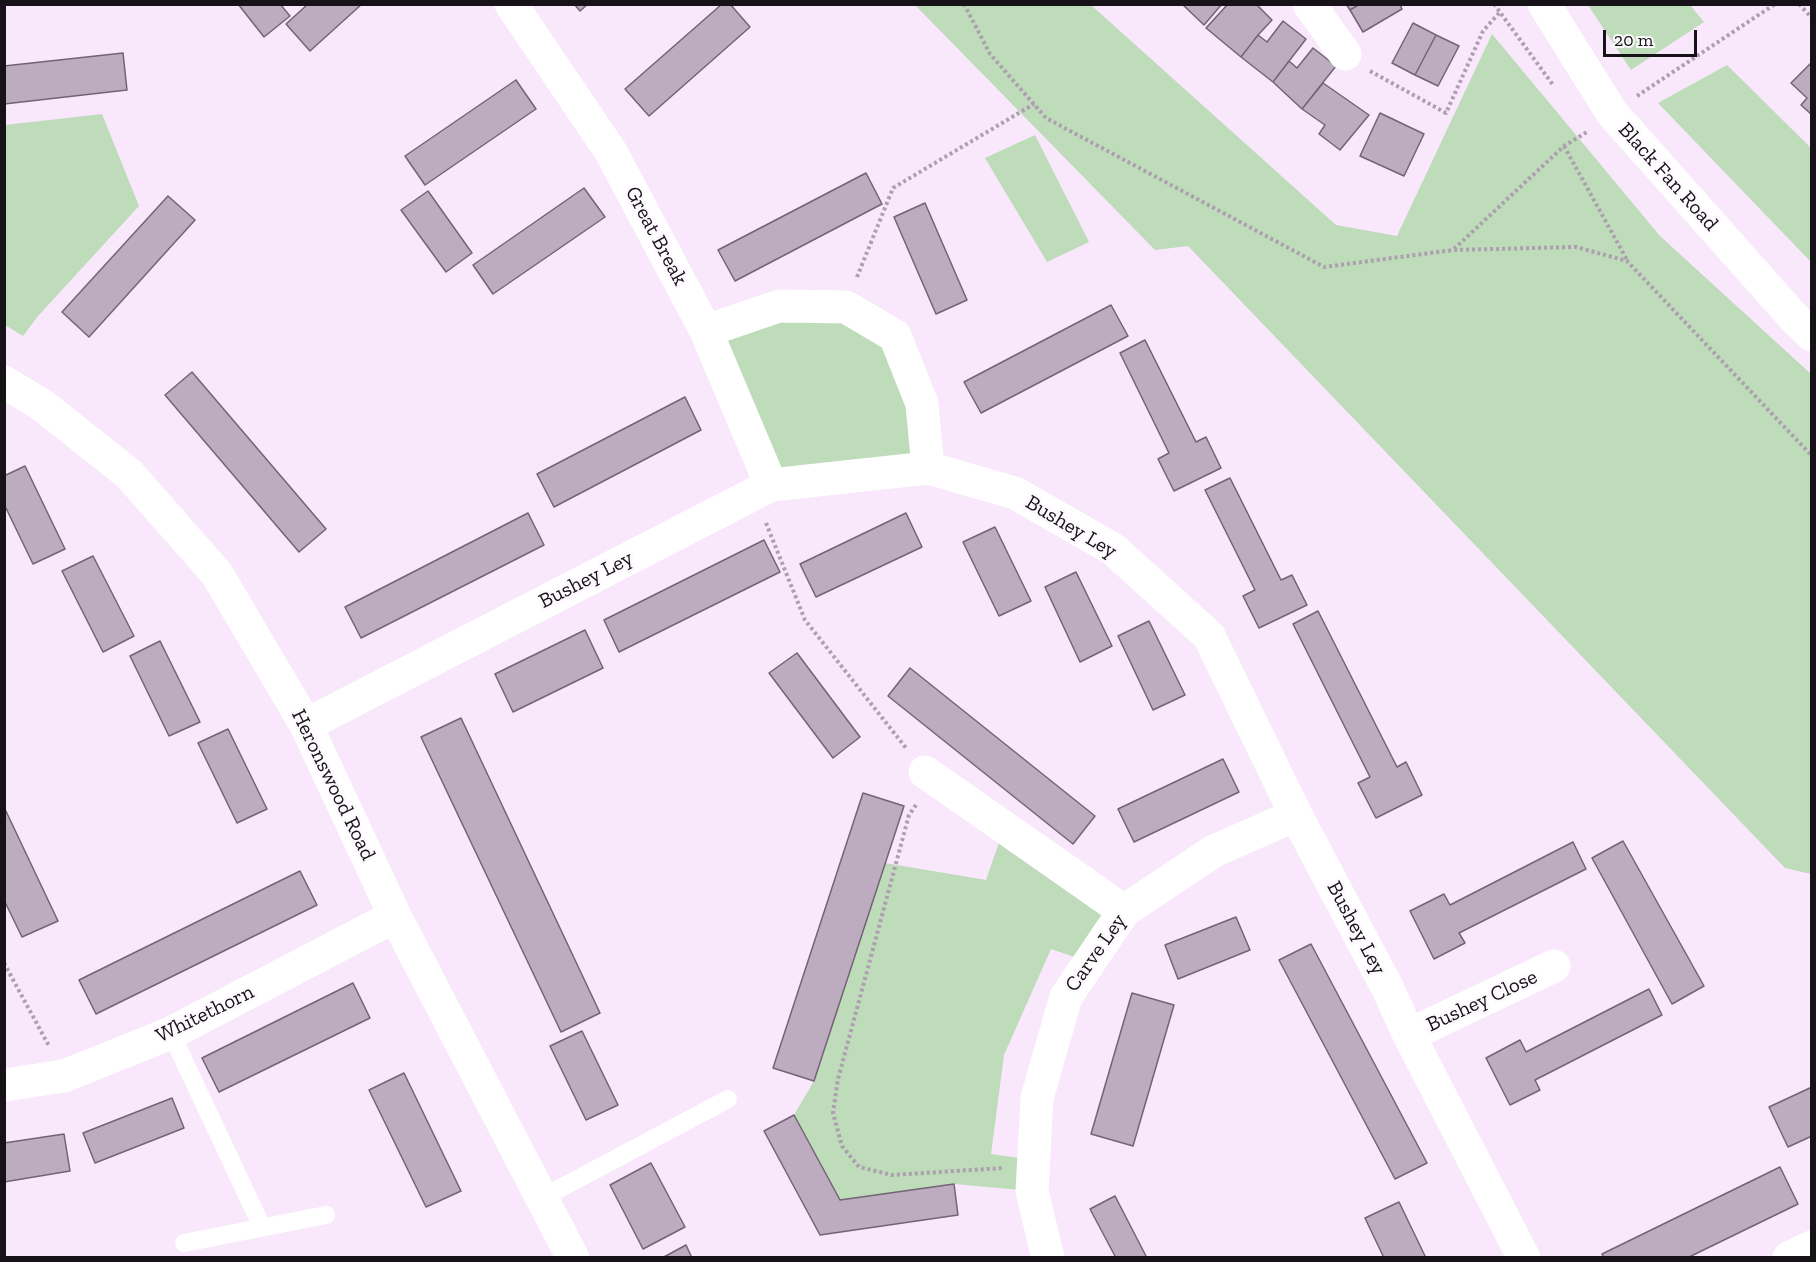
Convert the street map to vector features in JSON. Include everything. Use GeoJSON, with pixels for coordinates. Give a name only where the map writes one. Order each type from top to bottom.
{"type":"FeatureCollection","features":[{"type":"Feature","properties":{"kind":"street","name":"Great Break"},"geometry":{"type":"LineString","coordinates":[[511,4],[611,152],[706,331],[762,489]]}},
{"type":"Feature","properties":{"kind":"street"},"geometry":{"type":"LineString","coordinates":[[1309,4],[1344,54]]}},
{"type":"Feature","properties":{"kind":"street","name":"Black Fan Road"},"geometry":{"type":"LineString","coordinates":[[1544,4],[1612,113],[1796,320],[1812,335]]}},
{"type":"Feature","properties":{"kind":"street"},"geometry":{"type":"LineString","coordinates":[[706,331],[779,306],[846,307],[895,336],[922,404],[928,468]]}},
{"type":"Feature","properties":{"kind":"street","name":"Heronswood Road"},"geometry":{"type":"LineString","coordinates":[[4,382],[42,405],[129,474],[217,574],[306,725],[395,916],[573,1257]]}},
{"type":"Feature","properties":{"kind":"street","name":"Bushey Ley"},"geometry":{"type":"LineString","coordinates":[[306,725],[762,489],[928,468],[1015,493],[1113,549],[1209,636],[1296,815],[1388,988],[1409,1035],[1524,1257]]}},
{"type":"Feature","properties":{"kind":"street"},"geometry":{"type":"LineString","coordinates":[[930,776],[1124,910]]}},
{"type":"Feature","properties":{"kind":"street","name":"Carve Ley"},"geometry":{"type":"LineString","coordinates":[[1048,1257],[1032,1191],[1037,1098],[1066,997],[1124,910],[1214,851],[1296,815]]}},
{"type":"Feature","properties":{"kind":"street","name":"Whitethorn"},"geometry":{"type":"LineString","coordinates":[[4,1085],[64,1076],[171,1033],[395,916]]}},
{"type":"Feature","properties":{"kind":"street","name":"Bushey Close"},"geometry":{"type":"LineString","coordinates":[[1409,1035],[1554,966]]}},
{"type":"Feature","properties":{"kind":"street"},"geometry":{"type":"LineString","coordinates":[[1789,1257],[1812,1247]]}},
{"type":"Feature","properties":{"kind":"lane"},"geometry":{"type":"LineString","coordinates":[[171,1033],[262,1227]]}},
{"type":"Feature","properties":{"kind":"lane"},"geometry":{"type":"LineString","coordinates":[[542,1198],[728,1099]]}},
{"type":"Feature","properties":{"kind":"lane"},"geometry":{"type":"LineString","coordinates":[[184,1243],[326,1215]]}},
{"type":"Feature","properties":{"kind":"path"},"geometry":{"type":"LineString","coordinates":[[964,4],[990,54],[1046,118],[1324,267],[1453,250],[1576,247],[1627,261]]}},
{"type":"Feature","properties":{"kind":"path"},"geometry":{"type":"LineString","coordinates":[[1494,4],[1499,14],[1559,94]]}},
{"type":"Feature","properties":{"kind":"path"},"geometry":{"type":"LineString","coordinates":[[1639,95],[1774,4]]}},
{"type":"Feature","properties":{"kind":"path"},"geometry":{"type":"LineString","coordinates":[[1799,4],[1812,18]]}},
{"type":"Feature","properties":{"kind":"path"},"geometry":{"type":"LineString","coordinates":[[1344,54],[1378,77],[1446,113],[1482,31],[1499,14]]}},
{"type":"Feature","properties":{"kind":"path"},"geometry":{"type":"LineString","coordinates":[[846,307],[893,188],[1034,104]]}},
{"type":"Feature","properties":{"kind":"path"},"geometry":{"type":"LineString","coordinates":[[1453,250],[1564,146],[1588,132]]}},
{"type":"Feature","properties":{"kind":"path"},"geometry":{"type":"LineString","coordinates":[[1564,146],[1627,261],[1812,456]]}},
{"type":"Feature","properties":{"kind":"path"},"geometry":{"type":"LineString","coordinates":[[762,489],[805,620],[930,776],[909,815],[838,1079],[833,1113],[842,1146],[859,1167],[892,1175],[1033,1166]]}},
{"type":"Feature","properties":{"kind":"path"},"geometry":{"type":"LineString","coordinates":[[4,963],[64,1076]]}},
{"type":"Feature","properties":{"kind":"green space"},"geometry":{"type":"Polygon","coordinates":[[[915,5],[1091,5],[1336,225],[1397,236],[1492,34],[1660,236],[1811,374],[1811,874],[1785,868],[1188,246],[1155,250],[915,5]]]}},
{"type":"Feature","properties":{"kind":"green space"},"geometry":{"type":"Polygon","coordinates":[[[1588,5],[1690,5],[1704,22],[1631,70],[1588,5]]]}},
{"type":"Feature","properties":{"kind":"green space"},"geometry":{"type":"Polygon","coordinates":[[[1727,65],[1811,148],[1811,262],[1658,103],[1727,65]]]}},
{"type":"Feature","properties":{"kind":"green space"},"geometry":{"type":"Polygon","coordinates":[[[102,114],[139,206],[38,316],[23,336],[5,325],[5,125],[102,114]]]}},
{"type":"Feature","properties":{"kind":"green space"},"geometry":{"type":"Polygon","coordinates":[[[1035,135],[1089,242],[1047,262],[985,158],[1035,135]]]}},
{"type":"Feature","properties":{"kind":"green space"},"geometry":{"type":"Polygon","coordinates":[[[779,306],[895,336],[928,468],[771,485],[706,331],[779,306]]]}},
{"type":"Feature","properties":{"kind":"green space"},"geometry":{"type":"Polygon","coordinates":[[[1004,828],[1124,911],[1089,962],[1051,949],[1004,1055],[991,1154],[1034,1160],[1032,1191],[954,1184],[840,1200],[794,1115],[814,1081],[885,863],[986,880],[1004,828]]]}},
{"type":"Feature","properties":{"kind":"building"},"geometry":{"type":"Polygon","coordinates":[[[238,4],[280,4],[290,16],[264,37],[238,4]]]}},
{"type":"Feature","properties":{"kind":"building"},"geometry":{"type":"Polygon","coordinates":[[[308,4],[362,4],[310,51],[286,24],[308,4]]]}},
{"type":"Feature","properties":{"kind":"building"},"geometry":{"type":"Polygon","coordinates":[[[574,4],[588,4],[580,11],[574,4]]]}},
{"type":"Feature","properties":{"kind":"building"},"geometry":{"type":"Polygon","coordinates":[[[722,4],[730,4],[750,27],[649,116],[625,89],[722,4]]]}},
{"type":"Feature","properties":{"kind":"building"},"geometry":{"type":"Polygon","coordinates":[[[1182,4],[1222,4],[1204,25],[1182,4]]]}},
{"type":"Feature","properties":{"kind":"building"},"geometry":{"type":"Polygon","coordinates":[[[1228,4],[1256,4],[1272,20],[1241,57],[1206,28],[1228,4]]]}},
{"type":"Feature","properties":{"kind":"building"},"geometry":{"type":"Polygon","coordinates":[[[1346,4],[1360,4],[1350,10],[1346,4]]]}},
{"type":"Feature","properties":{"kind":"building"},"geometry":{"type":"Polygon","coordinates":[[[1360,4],[1400,4],[1402,9],[1363,32],[1350,10],[1360,4]]]}},
{"type":"Feature","properties":{"kind":"building"},"geometry":{"type":"Polygon","coordinates":[[[1283,21],[1306,39],[1273,82],[1241,57],[1258,35],[1267,42],[1283,21]]]}},
{"type":"Feature","properties":{"kind":"building"},"geometry":{"type":"Polygon","coordinates":[[[1413,23],[1436,35],[1415,75],[1392,63],[1413,23]]]}},
{"type":"Feature","properties":{"kind":"building"},"geometry":{"type":"Polygon","coordinates":[[[1436,35],[1459,46],[1438,86],[1415,75],[1436,35]]]}},
{"type":"Feature","properties":{"kind":"building"},"geometry":{"type":"Polygon","coordinates":[[[1313,48],[1336,66],[1302,109],[1273,82],[1289,61],[1297,68],[1313,48]]]}},
{"type":"Feature","properties":{"kind":"building"},"geometry":{"type":"Polygon","coordinates":[[[123,53],[127,90],[4,104],[4,66],[123,53]]]}},
{"type":"Feature","properties":{"kind":"building"},"geometry":{"type":"Polygon","coordinates":[[[1812,62],[1812,115],[1801,105],[1807,98],[1791,83],[1812,62]]]}},
{"type":"Feature","properties":{"kind":"building"},"geometry":{"type":"Polygon","coordinates":[[[516,80],[536,109],[425,185],[405,156],[516,80]]]}},
{"type":"Feature","properties":{"kind":"building"},"geometry":{"type":"Polygon","coordinates":[[[1323,83],[1369,115],[1340,150],[1319,134],[1325,125],[1302,109],[1323,83]]]}},
{"type":"Feature","properties":{"kind":"building"},"geometry":{"type":"Polygon","coordinates":[[[1380,113],[1424,134],[1404,176],[1360,156],[1380,113]]]}},
{"type":"Feature","properties":{"kind":"building"},"geometry":{"type":"Polygon","coordinates":[[[866,173],[882,204],[735,281],[718,250],[866,173]]]}},
{"type":"Feature","properties":{"kind":"building"},"geometry":{"type":"Polygon","coordinates":[[[584,188],[605,217],[493,294],[473,265],[584,188]]]}},
{"type":"Feature","properties":{"kind":"building"},"geometry":{"type":"Polygon","coordinates":[[[428,191],[472,253],[446,272],[401,210],[428,191]]]}},
{"type":"Feature","properties":{"kind":"building"},"geometry":{"type":"Polygon","coordinates":[[[168,196],[195,220],[89,337],[62,312],[168,196]]]}},
{"type":"Feature","properties":{"kind":"building"},"geometry":{"type":"Polygon","coordinates":[[[925,203],[967,300],[936,314],[894,217],[925,203]]]}},
{"type":"Feature","properties":{"kind":"building"},"geometry":{"type":"Polygon","coordinates":[[[1111,305],[1128,336],[981,413],[964,382],[1111,305]]]}},
{"type":"Feature","properties":{"kind":"building"},"geometry":{"type":"Polygon","coordinates":[[[1145,340],[1196,442],[1206,437],[1221,468],[1174,491],[1158,459],[1169,453],[1120,353],[1145,340]]]}},
{"type":"Feature","properties":{"kind":"building"},"geometry":{"type":"Polygon","coordinates":[[[192,372],[326,529],[299,552],[165,395],[192,372]]]}},
{"type":"Feature","properties":{"kind":"building"},"geometry":{"type":"Polygon","coordinates":[[[685,397],[701,430],[554,507],[537,474],[685,397]]]}},
{"type":"Feature","properties":{"kind":"building"},"geometry":{"type":"Polygon","coordinates":[[[25,466],[65,549],[33,564],[4,504],[4,476],[25,466]]]}},
{"type":"Feature","properties":{"kind":"building"},"geometry":{"type":"Polygon","coordinates":[[[1230,478],[1281,580],[1292,575],[1307,605],[1259,628],[1243,596],[1255,590],[1205,490],[1230,478]]]}},
{"type":"Feature","properties":{"kind":"building"},"geometry":{"type":"Polygon","coordinates":[[[528,513],[544,545],[361,638],[345,607],[528,513]]]}},
{"type":"Feature","properties":{"kind":"building"},"geometry":{"type":"Polygon","coordinates":[[[906,513],[922,547],[816,597],[800,564],[906,513]]]}},
{"type":"Feature","properties":{"kind":"building"},"geometry":{"type":"Polygon","coordinates":[[[995,527],[1031,601],[999,616],[963,542],[995,527]]]}},
{"type":"Feature","properties":{"kind":"building"},"geometry":{"type":"Polygon","coordinates":[[[764,540],[780,572],[619,652],[604,620],[764,540]]]}},
{"type":"Feature","properties":{"kind":"building"},"geometry":{"type":"Polygon","coordinates":[[[93,556],[134,636],[103,652],[62,571],[93,556]]]}},
{"type":"Feature","properties":{"kind":"building"},"geometry":{"type":"Polygon","coordinates":[[[1076,572],[1112,646],[1080,662],[1045,587],[1076,572]]]}},
{"type":"Feature","properties":{"kind":"building"},"geometry":{"type":"Polygon","coordinates":[[[1318,611],[1397,767],[1406,762],[1422,795],[1376,818],[1358,783],[1370,777],[1293,624],[1318,611]]]}},
{"type":"Feature","properties":{"kind":"building"},"geometry":{"type":"Polygon","coordinates":[[[1149,621],[1185,695],[1153,710],[1118,636],[1149,621]]]}},
{"type":"Feature","properties":{"kind":"building"},"geometry":{"type":"Polygon","coordinates":[[[585,630],[603,668],[513,712],[495,674],[585,630]]]}},
{"type":"Feature","properties":{"kind":"building"},"geometry":{"type":"Polygon","coordinates":[[[160,641],[200,722],[169,736],[130,656],[160,641]]]}},
{"type":"Feature","properties":{"kind":"building"},"geometry":{"type":"Polygon","coordinates":[[[797,653],[860,737],[833,758],[769,673],[797,653]]]}},
{"type":"Feature","properties":{"kind":"building"},"geometry":{"type":"Polygon","coordinates":[[[910,668],[1095,816],[1073,844],[888,696],[910,668]]]}},
{"type":"Feature","properties":{"kind":"building"},"geometry":{"type":"Polygon","coordinates":[[[461,718],[600,1013],[561,1032],[421,737],[461,718]]]}},
{"type":"Feature","properties":{"kind":"building"},"geometry":{"type":"Polygon","coordinates":[[[228,729],[267,809],[237,823],[198,743],[228,729]]]}},
{"type":"Feature","properties":{"kind":"building"},"geometry":{"type":"Polygon","coordinates":[[[1223,759],[1239,792],[1134,842],[1118,809],[1223,759]]]}},
{"type":"Feature","properties":{"kind":"building"},"geometry":{"type":"Polygon","coordinates":[[[863,793],[904,806],[814,1081],[773,1068],[863,793]]]}},
{"type":"Feature","properties":{"kind":"building"},"geometry":{"type":"Polygon","coordinates":[[[4,807],[58,921],[22,937],[4,900],[4,807]]]}},
{"type":"Feature","properties":{"kind":"building"},"geometry":{"type":"Polygon","coordinates":[[[1623,841],[1704,986],[1672,1004],[1592,858],[1623,841]]]}},
{"type":"Feature","properties":{"kind":"building"},"geometry":{"type":"Polygon","coordinates":[[[1573,842],[1586,869],[1459,933],[1465,943],[1434,959],[1410,911],[1444,894],[1450,905],[1573,842]]]}},
{"type":"Feature","properties":{"kind":"building"},"geometry":{"type":"Polygon","coordinates":[[[300,871],[317,905],[96,1014],[79,980],[300,871]]]}},
{"type":"Feature","properties":{"kind":"building"},"geometry":{"type":"Polygon","coordinates":[[[1236,917],[1250,950],[1178,979],[1165,945],[1236,917]]]}},
{"type":"Feature","properties":{"kind":"building"},"geometry":{"type":"Polygon","coordinates":[[[1311,944],[1427,1163],[1395,1179],[1279,960],[1311,944]]]}},
{"type":"Feature","properties":{"kind":"building"},"geometry":{"type":"Polygon","coordinates":[[[353,983],[370,1018],[219,1092],[202,1058],[353,983]]]}},
{"type":"Feature","properties":{"kind":"building"},"geometry":{"type":"Polygon","coordinates":[[[1649,989],[1662,1015],[1535,1080],[1540,1090],[1510,1105],[1486,1058],[1520,1040],[1526,1052],[1649,989]]]}},
{"type":"Feature","properties":{"kind":"building"},"geometry":{"type":"Polygon","coordinates":[[[1132,993],[1174,1005],[1133,1146],[1091,1134],[1132,993]]]}},
{"type":"Feature","properties":{"kind":"building"},"geometry":{"type":"Polygon","coordinates":[[[582,1031],[618,1105],[586,1120],[550,1046],[582,1031]]]}},
{"type":"Feature","properties":{"kind":"building"},"geometry":{"type":"Polygon","coordinates":[[[404,1073],[461,1191],[426,1207],[369,1090],[404,1073]]]}},
{"type":"Feature","properties":{"kind":"building"},"geometry":{"type":"Polygon","coordinates":[[[1812,1087],[1812,1136],[1788,1147],[1769,1107],[1812,1087]]]}},
{"type":"Feature","properties":{"kind":"building"},"geometry":{"type":"Polygon","coordinates":[[[172,1098],[184,1128],[95,1163],[83,1133],[172,1098]]]}},
{"type":"Feature","properties":{"kind":"building"},"geometry":{"type":"Polygon","coordinates":[[[794,1115],[840,1200],[954,1184],[958,1215],[820,1235],[764,1131],[794,1115]]]}},
{"type":"Feature","properties":{"kind":"building"},"geometry":{"type":"Polygon","coordinates":[[[64,1134],[70,1171],[4,1182],[4,1143],[64,1134]]]}},
{"type":"Feature","properties":{"kind":"building"},"geometry":{"type":"Polygon","coordinates":[[[651,1163],[685,1227],[643,1249],[610,1185],[651,1163]]]}},
{"type":"Feature","properties":{"kind":"building"},"geometry":{"type":"Polygon","coordinates":[[[1780,1167],[1798,1204],[1687,1258],[1604,1258],[1602,1254],[1780,1167]]]}},
{"type":"Feature","properties":{"kind":"building"},"geometry":{"type":"Polygon","coordinates":[[[1115,1196],[1147,1258],[1116,1258],[1090,1209],[1115,1196]]]}},
{"type":"Feature","properties":{"kind":"building"},"geometry":{"type":"Polygon","coordinates":[[[1399,1202],[1426,1258],[1384,1258],[1365,1218],[1399,1202]]]}},
{"type":"Feature","properties":{"kind":"building"},"geometry":{"type":"Polygon","coordinates":[[[686,1245],[692,1258],[662,1258],[686,1245]]]}}]}
